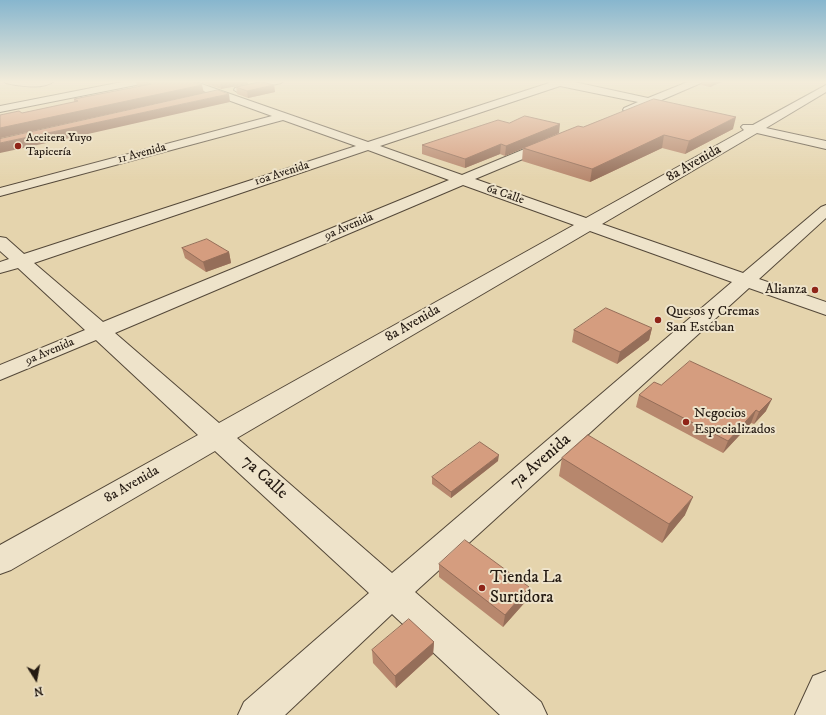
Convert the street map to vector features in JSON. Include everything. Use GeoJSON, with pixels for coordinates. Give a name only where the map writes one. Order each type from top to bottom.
{"type":"FeatureCollection","features":[{"type":"Feature","properties":{"kind":"street","name":"6a Calle"},"geometry":{"type":"LineString","coordinates":[[279,114],[826,309]]}},
{"type":"Feature","properties":{"kind":"street","name":"10a Avenida"},"geometry":{"type":"LineString","coordinates":[[11,264],[460,114]]}},
{"type":"Feature","properties":{"kind":"street"},"geometry":{"type":"LineString","coordinates":[[613,116],[619,114]]}},
{"type":"Feature","properties":{"kind":"street","name":"8a Avenida"},"geometry":{"type":"LineString","coordinates":[[0,561],[588,224],[747,127],[773,114]]}},
{"type":"Feature","properties":{"kind":"street","name":"11 Avenida"},"geometry":{"type":"LineString","coordinates":[[0,192],[284,116]]}},
{"type":"Feature","properties":{"kind":"street"},"geometry":{"type":"LineString","coordinates":[[747,127],[826,145]]}},
{"type":"Feature","properties":{"kind":"street","name":"9a Avenida"},"geometry":{"type":"LineString","coordinates":[[0,373],[563,138]]}},
{"type":"Feature","properties":{"kind":"street","name":"7a Avenida"},"geometry":{"type":"LineString","coordinates":[[257,715],[392,593],[826,210]]}},
{"type":"Feature","properties":{"kind":"street","name":"7a Calle"},"geometry":{"type":"LineString","coordinates":[[0,242],[11,264],[100,331],[528,715]]}},
{"type":"Feature","properties":{"kind":"street"},"geometry":{"type":"LineString","coordinates":[[814,715],[826,689]]}},
{"type":"Feature","properties":{"kind":"building"},"geometry":{"type":"Polygon","coordinates":[[[3,114],[64,114],[0,128],[0,115],[3,114]]]}},
{"type":"Feature","properties":{"kind":"building"},"geometry":{"type":"Polygon","coordinates":[[[110,114],[134,114],[0,143],[0,139],[110,114]]]}},
{"type":"Feature","properties":{"kind":"building"},"geometry":{"type":"Polygon","coordinates":[[[615,114],[724,114],[736,117],[689,141],[664,135],[592,169],[523,148],[578,126],[583,127],[615,114]]]}},
{"type":"Feature","properties":{"kind":"building"},"geometry":{"type":"Polygon","coordinates":[[[525,116],[560,124],[506,146],[501,144],[465,159],[422,145],[498,120],[509,123],[525,116]]]}},
{"type":"Feature","properties":{"kind":"building"},"geometry":{"type":"Polygon","coordinates":[[[207,239],[229,252],[203,262],[182,248],[207,239]]]}},
{"type":"Feature","properties":{"kind":"building"},"geometry":{"type":"Polygon","coordinates":[[[606,308],[652,328],[620,352],[574,330],[606,308]]]}},
{"type":"Feature","properties":{"kind":"building"},"geometry":{"type":"Polygon","coordinates":[[[690,361],[772,399],[759,412],[756,410],[728,441],[639,395],[654,382],[661,385],[690,361]]]}},
{"type":"Feature","properties":{"kind":"building"},"geometry":{"type":"Polygon","coordinates":[[[588,435],[693,497],[669,524],[562,458],[588,435]]]}},
{"type":"Feature","properties":{"kind":"building"},"geometry":{"type":"Polygon","coordinates":[[[480,442],[499,455],[451,492],[432,477],[480,442]]]}},
{"type":"Feature","properties":{"kind":"building","name":"Tienda La Surtidora"},"geometry":{"type":"Polygon","coordinates":[[[465,540],[529,587],[505,615],[439,564],[465,540]]]}},
{"type":"Feature","properties":{"kind":"building"},"geometry":{"type":"Polygon","coordinates":[[[409,619],[434,642],[395,676],[372,650],[409,619]]]}},
{"type":"Feature","properties":{"kind":"place","name":"Aceitera Yuyo Tapicería"},"geometry":{"type":"Point","coordinates":[18,146]}},
{"type":"Feature","properties":{"kind":"place","name":"Alianza"},"geometry":{"type":"Point","coordinates":[815,290]}},
{"type":"Feature","properties":{"kind":"place","name":"Quesos y Cremas San Esteban"},"geometry":{"type":"Point","coordinates":[658,320]}},
{"type":"Feature","properties":{"kind":"place","name":"Negocios Especializados"},"geometry":{"type":"Point","coordinates":[686,422]}},
{"type":"Feature","properties":{"kind":"place","name":"Tienda La Surtidora"},"geometry":{"type":"Point","coordinates":[482,588]}}]}
